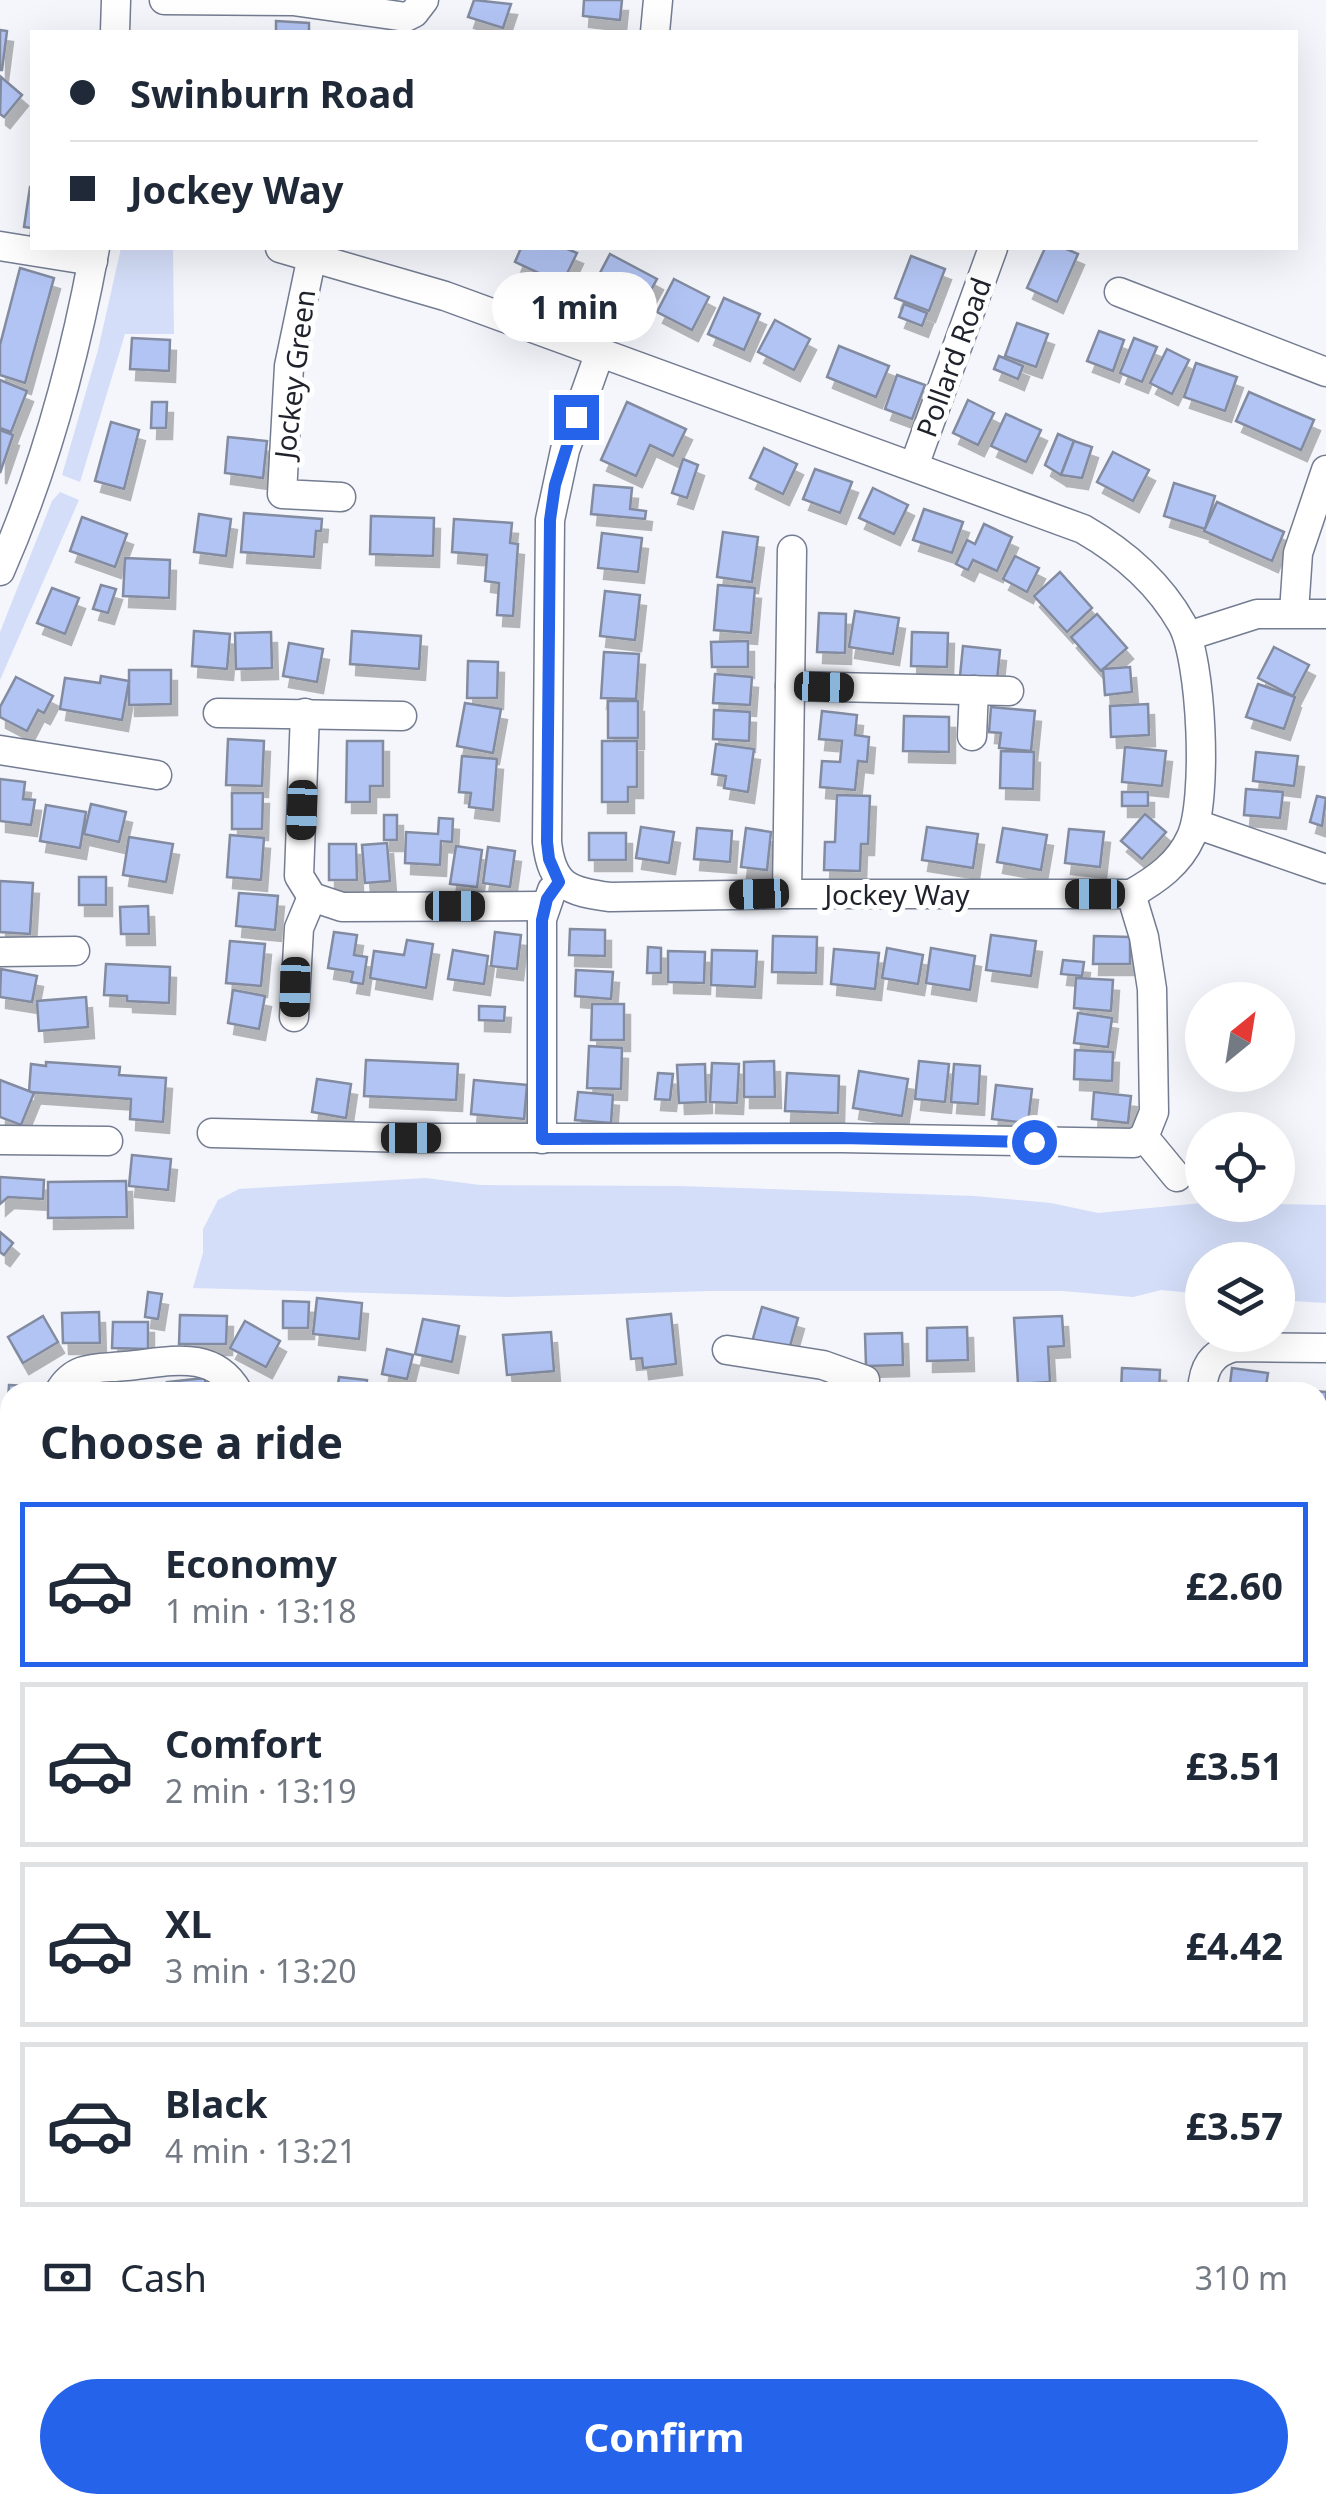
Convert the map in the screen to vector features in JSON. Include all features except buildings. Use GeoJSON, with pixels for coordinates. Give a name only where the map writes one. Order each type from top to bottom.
{"type":"FeatureCollection","features":[{"type":"Feature","properties":{"kind":"street"},"geometry":{"type":"LineString","coordinates":[[114,30],[116,0]]}},
{"type":"Feature","properties":{"kind":"street"},"geometry":{"type":"LineString","coordinates":[[164,0],[308,2],[406,17],[424,0]]}},
{"type":"Feature","properties":{"kind":"street"},"geometry":{"type":"LineString","coordinates":[[655,30],[658,0]]}},
{"type":"Feature","properties":{"kind":"street"},"geometry":{"type":"LineString","coordinates":[[0,246],[30,249]]}},
{"type":"Feature","properties":{"kind":"street"},"geometry":{"type":"LineString","coordinates":[[0,569],[38,474],[82,315],[94,254],[47,250]]}},
{"type":"Feature","properties":{"kind":"street"},"geometry":{"type":"LineString","coordinates":[[212,1133],[1134,1143],[1144,1137],[1154,1112],[1152,989],[1132,894],[1161,876],[1188,845],[1196,824],[1200,726],[1188,636],[1154,585],[1109,544],[1083,529],[600,352],[404,282],[288,250]]}},
{"type":"Feature","properties":{"kind":"street","name":"Pollard Road"},"geometry":{"type":"LineString","coordinates":[[914,466],[992,250]]}},
{"type":"Feature","properties":{"kind":"street","name":"Jockey Green"},"geometry":{"type":"LineString","coordinates":[[312,256],[289,366],[282,494],[340,497]]}},
{"type":"Feature","properties":{"kind":"street"},"geometry":{"type":"LineString","coordinates":[[1119,292],[1326,372]]}},
{"type":"Feature","properties":{"kind":"street"},"geometry":{"type":"LineString","coordinates":[[542,1139],[552,894],[547,842],[550,520],[564,450],[600,352]]}},
{"type":"Feature","properties":{"kind":"street"},"geometry":{"type":"LineString","coordinates":[[1294,612],[1298,553],[1326,470]]}},
{"type":"Feature","properties":{"kind":"street"},"geometry":{"type":"LineString","coordinates":[[787,894],[792,550]]}},
{"type":"Feature","properties":{"kind":"street"},"geometry":{"type":"LineString","coordinates":[[1188,636],[1236,618],[1294,612],[1326,614]]}},
{"type":"Feature","properties":{"kind":"street"},"geometry":{"type":"LineString","coordinates":[[790,686],[1010,691]]}},
{"type":"Feature","properties":{"kind":"street"},"geometry":{"type":"LineString","coordinates":[[972,736],[974,690]]}},
{"type":"Feature","properties":{"kind":"street"},"geometry":{"type":"LineString","coordinates":[[294,1017],[299,928],[312,897],[300,876],[305,712]]}},
{"type":"Feature","properties":{"kind":"street"},"geometry":{"type":"LineString","coordinates":[[218,713],[402,716]]}},
{"type":"Feature","properties":{"kind":"street"},"geometry":{"type":"LineString","coordinates":[[0,750],[157,774]]}},
{"type":"Feature","properties":{"kind":"street"},"geometry":{"type":"LineString","coordinates":[[1196,824],[1326,870]]}},
{"type":"Feature","properties":{"kind":"street","name":"Jockey Way"},"geometry":{"type":"LineString","coordinates":[[312,897],[342,907],[552,894],[1132,894]]}},
{"type":"Feature","properties":{"kind":"street"},"geometry":{"type":"LineString","coordinates":[[0,952],[76,951]]}},
{"type":"Feature","properties":{"kind":"street"},"geometry":{"type":"LineString","coordinates":[[1144,1137],[1176,1177]]}},
{"type":"Feature","properties":{"kind":"street"},"geometry":{"type":"LineString","coordinates":[[0,1140],[108,1141]]}},
{"type":"Feature","properties":{"kind":"street"},"geometry":{"type":"LineString","coordinates":[[1203,1382],[1210,1360],[1224,1350],[1326,1348]]}},
{"type":"Feature","properties":{"kind":"street"},"geometry":{"type":"LineString","coordinates":[[728,1350],[823,1365],[865,1380]]}},
{"type":"Feature","properties":{"kind":"street"},"geometry":{"type":"LineString","coordinates":[[66,1382],[89,1368],[183,1358],[212,1366],[230,1382]]}},
{"type":"Feature","properties":{"kind":"shaded area"},"geometry":{"type":"Polygon","coordinates":[[[121,250],[173,250],[174,334],[125,334],[80,482],[62,475],[98,350],[121,250]]]}},
{"type":"Feature","properties":{"kind":"shaded area"},"geometry":{"type":"Polygon","coordinates":[[[60,492],[79,500],[0,680],[0,632],[52,501],[60,492]]]}},
{"type":"Feature","properties":{"kind":"shaded area"},"geometry":{"type":"Polygon","coordinates":[[[426,1178],[480,1185],[679,1186],[975,1196],[1051,1203],[1098,1213],[1185,1205],[1185,1222],[1295,1222],[1295,1204],[1326,1205],[1326,1303],[1295,1301],[1295,1242],[1185,1242],[1185,1292],[1161,1290],[1133,1297],[1062,1291],[711,1291],[508,1297],[193,1288],[203,1253],[203,1229],[218,1200],[239,1189],[426,1178]]]}},
{"type":"Feature","properties":{"kind":"route"},"geometry":{"type":"LineString","coordinates":[[576,417],[555,485],[550,520],[547,842],[559,882],[547,899],[542,920],[542,1139],[1034,1142]]}}]}
